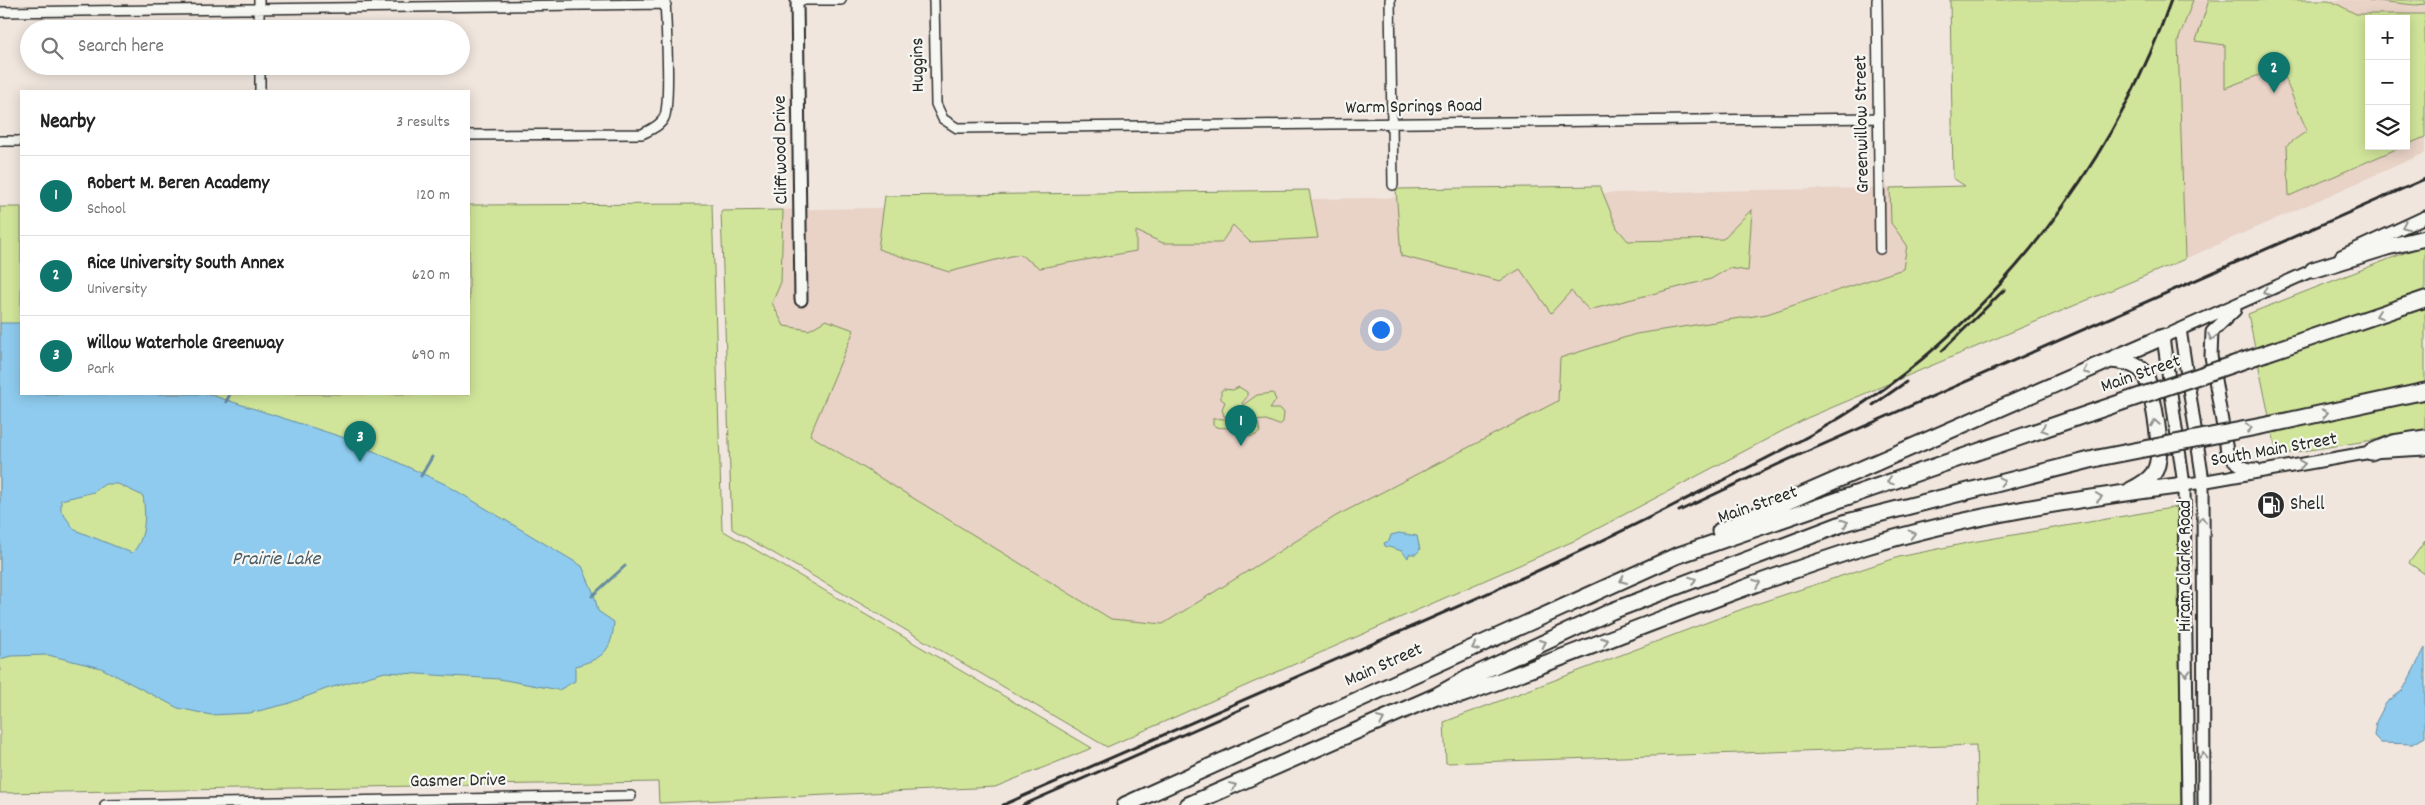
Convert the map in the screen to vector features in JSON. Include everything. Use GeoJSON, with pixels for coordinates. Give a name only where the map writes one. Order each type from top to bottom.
{"type":"FeatureCollection","features":[{"type":"Feature","properties":{"kind":"highway"},"geometry":{"type":"LineString","coordinates":[[2314,270],[2387,247],[2425,238]]}},
{"type":"Feature","properties":{"kind":"highway","name":"Main Street"},"geometry":{"type":"LineString","coordinates":[[1125,805],[1676,556],[2425,299]]}},
{"type":"Feature","properties":{"kind":"highway"},"geometry":{"type":"LineString","coordinates":[[1648,568],[1719,531],[2162,337]]}},
{"type":"Feature","properties":{"kind":"highway"},"geometry":{"type":"LineString","coordinates":[[2110,360],[2132,364],[2145,373],[2159,443],[2158,461],[2154,473],[2128,492]]}},
{"type":"Feature","properties":{"kind":"highway"},"geometry":{"type":"LineString","coordinates":[[1188,805],[1436,696],[1468,678],[1612,611],[1847,522],[2098,458],[2278,423],[2425,391]]}},
{"type":"Feature","properties":{"kind":"highway"},"geometry":{"type":"LineString","coordinates":[[2371,452],[2393,443],[2425,438]]}},
{"type":"Feature","properties":{"kind":"highway"},"geometry":{"type":"LineString","coordinates":[[1436,696],[1461,695],[1780,574],[1869,546],[1936,528],[2020,510],[2128,492],[2184,485]]}},
{"type":"Feature","properties":{"kind":"main road","name":"Cliffwood Drive"},"geometry":{"type":"LineString","coordinates":[[797,0],[801,300]]}},
{"type":"Feature","properties":{"kind":"main road"},"geometry":{"type":"LineString","coordinates":[[2162,337],[2314,270],[2425,217]]}},
{"type":"Feature","properties":{"kind":"main road"},"geometry":{"type":"LineString","coordinates":[[2243,302],[2216,326],[2211,339],[2211,356],[2227,451],[2234,461],[2250,469],[2274,468]]}},
{"type":"Feature","properties":{"kind":"main road","name":"Hiram Clarke Road"},"geometry":{"type":"LineString","coordinates":[[2180,329],[2202,481],[2204,805]]}},
{"type":"Feature","properties":{"kind":"main road","name":"Hiram Clarke Road"},"geometry":{"type":"LineString","coordinates":[[2162,337],[2184,485],[2188,805]]}},
{"type":"Feature","properties":{"kind":"main road","name":"South Main Street"},"geometry":{"type":"LineString","coordinates":[[2184,485],[2371,452],[2425,449]]}},
{"type":"Feature","properties":{"kind":"main road"},"geometry":{"type":"LineString","coordinates":[[2186,651],[2204,651]]}},
{"type":"Feature","properties":{"kind":"street"},"geometry":{"type":"LineString","coordinates":[[797,0],[841,0]]}},
{"type":"Feature","properties":{"kind":"street","name":"Huggins"},"geometry":{"type":"LineString","coordinates":[[934,0],[936,104],[942,119],[950,126]]}},
{"type":"Feature","properties":{"kind":"street"},"geometry":{"type":"LineString","coordinates":[[1390,0],[1393,185]]}},
{"type":"Feature","properties":{"kind":"street","name":"Greenwillow Street"},"geometry":{"type":"LineString","coordinates":[[1877,0],[1880,248]]}},
{"type":"Feature","properties":{"kind":"street"},"geometry":{"type":"LineString","coordinates":[[0,12],[259,5],[666,2],[667,100],[665,117],[656,127],[642,134],[470,135]]}},
{"type":"Feature","properties":{"kind":"street"},"geometry":{"type":"LineString","coordinates":[[259,5],[259,20]]}},
{"type":"Feature","properties":{"kind":"street"},"geometry":{"type":"LineString","coordinates":[[260,75],[260,90]]}},
{"type":"Feature","properties":{"kind":"street","name":"Warm Springs Road"},"geometry":{"type":"LineString","coordinates":[[950,126],[965,128],[1879,118]]}},
{"type":"Feature","properties":{"kind":"street"},"geometry":{"type":"LineString","coordinates":[[0,141],[20,142]]}},
{"type":"Feature","properties":{"kind":"street","name":"Gasmer Drive"},"geometry":{"type":"LineString","coordinates":[[105,805],[631,796]]}},
{"type":"Feature","properties":{"kind":"shaded area"},"geometry":{"type":"Polygon","coordinates":[[[2193,0],[2425,0],[2425,153],[2185,259],[2178,41],[2193,0]]]}},
{"type":"Feature","properties":{"kind":"shaded area"},"geometry":{"type":"Polygon","coordinates":[[[1966,186],[1868,375],[1807,418],[1576,540],[1107,747],[731,527],[721,211],[1966,186]]]}},
{"type":"Feature","properties":{"kind":"green space"},"geometry":{"type":"Polygon","coordinates":[[[1950,0],[2193,0],[2178,41],[2185,259],[1807,418],[1576,540],[1107,747],[732,529],[721,211],[783,210],[781,282],[772,303],[784,326],[809,330],[826,320],[854,330],[810,435],[1111,619],[1163,624],[1336,516],[1558,401],[1560,358],[1636,334],[1767,314],[1903,269],[1907,245],[1891,223],[1890,188],[1965,186],[1953,178],[1950,0]]]}},
{"type":"Feature","properties":{"kind":"green space"},"geometry":{"type":"Polygon","coordinates":[[[2209,0],[2329,0],[2356,14],[2425,14],[2425,137],[2410,143],[2410,15],[2365,15],[2365,150],[2394,150],[2289,196],[2287,145],[2307,131],[2280,67],[2225,88],[2225,45],[2196,41],[2209,0]]]}},
{"type":"Feature","properties":{"kind":"green space"},"geometry":{"type":"Polygon","coordinates":[[[2369,0],[2425,0],[2425,4],[2415,5],[2369,0]]]}},
{"type":"Feature","properties":{"kind":"green space"},"geometry":{"type":"Polygon","coordinates":[[[1600,186],[1617,228],[1628,241],[1723,239],[1752,209],[1748,271],[1729,268],[1711,279],[1589,310],[1571,291],[1551,313],[1520,269],[1500,281],[1401,256],[1396,189],[1600,186]]]}},
{"type":"Feature","properties":{"kind":"green space"},"geometry":{"type":"Polygon","coordinates":[[[1309,190],[1318,238],[1250,242],[1233,225],[1221,243],[1163,243],[1136,231],[1136,251],[1040,268],[1019,254],[949,272],[878,249],[885,196],[1309,190]]]}},
{"type":"Feature","properties":{"kind":"green space"},"geometry":{"type":"Polygon","coordinates":[[[712,204],[722,530],[1092,748],[995,787],[659,803],[658,782],[0,793],[0,207],[20,207],[20,395],[470,395],[470,205],[712,204]]]}},
{"type":"Feature","properties":{"kind":"green space"},"geometry":{"type":"Polygon","coordinates":[[[2425,245],[2425,432],[2277,455],[2248,314],[2425,245]]]}},
{"type":"Feature","properties":{"kind":"green space"},"geometry":{"type":"Polygon","coordinates":[[[1239,387],[1247,392],[1247,397],[1242,403],[1243,405],[1257,395],[1273,393],[1276,400],[1270,409],[1281,409],[1284,413],[1283,422],[1279,425],[1266,420],[1253,421],[1248,415],[1238,419],[1224,416],[1222,409],[1225,402],[1221,399],[1221,391],[1223,389],[1233,390],[1239,387]]]}},
{"type":"Feature","properties":{"kind":"green space"},"geometry":{"type":"Polygon","coordinates":[[[1213,418],[1234,420],[1247,427],[1258,423],[1260,432],[1256,435],[1248,436],[1233,429],[1217,427],[1213,425],[1213,418]]]}},
{"type":"Feature","properties":{"kind":"green space"},"geometry":{"type":"Polygon","coordinates":[[[2177,507],[2181,805],[1978,805],[1976,745],[1446,763],[1444,722],[1753,605],[1899,557],[1972,542],[2177,507]]]}},
{"type":"Feature","properties":{"kind":"green space"},"geometry":{"type":"Polygon","coordinates":[[[2425,541],[2425,574],[2409,563],[2425,541]]]}},
{"type":"Feature","properties":{"kind":"water","name":"Prairie Lake"},"geometry":{"type":"Polygon","coordinates":[[[0,323],[20,323],[20,395],[211,395],[345,438],[445,484],[582,566],[594,594],[598,611],[614,622],[611,641],[604,653],[599,657],[575,666],[575,681],[559,690],[499,679],[385,672],[326,689],[287,704],[250,713],[211,715],[178,708],[101,668],[48,655],[11,656],[0,659],[0,323]],[[105,484],[94,492],[61,500],[61,511],[75,530],[132,553],[140,541],[144,526],[143,496],[118,484],[105,484]]]}},
{"type":"Feature","properties":{"kind":"water"},"geometry":{"type":"Polygon","coordinates":[[[1399,533],[1417,536],[1420,550],[1416,554],[1409,554],[1408,558],[1402,551],[1385,546],[1384,543],[1389,541],[1391,535],[1399,533]]]}},
{"type":"Feature","properties":{"kind":"water"},"geometry":{"type":"Polygon","coordinates":[[[2425,648],[2425,737],[2413,744],[2381,743],[2374,736],[2376,722],[2386,703],[2403,690],[2425,648]]]}},
{"type":"Feature","properties":{"kind":"waterway"},"geometry":{"type":"LineString","coordinates":[[226,402],[230,395]]}},
{"type":"Feature","properties":{"kind":"waterway"},"geometry":{"type":"LineString","coordinates":[[421,476],[432,457]]}},
{"type":"Feature","properties":{"kind":"waterway"},"geometry":{"type":"LineString","coordinates":[[592,596],[625,566]]}},
{"type":"Feature","properties":{"kind":"railway"},"geometry":{"type":"LineString","coordinates":[[1003,805],[1568,557],[1768,458],[1825,427],[1879,392],[1949,336],[1990,295],[2028,252],[2064,205],[2096,157],[2125,106],[2150,54],[2171,0]]}},
{"type":"Feature","properties":{"kind":"railway"},"geometry":{"type":"LineString","coordinates":[[1679,511],[1781,463],[2425,179]]}},
{"type":"Feature","properties":{"kind":"railway"},"geometry":{"type":"LineString","coordinates":[[1942,351],[2004,290]]}},
{"type":"Feature","properties":{"kind":"railway"},"geometry":{"type":"LineString","coordinates":[[1873,405],[1906,382]]}},
{"type":"Feature","properties":{"kind":"railway"},"geometry":{"type":"LineString","coordinates":[[1023,805],[1248,706]]}},
{"type":"Feature","properties":{"kind":"place","name":"Rice University South Annex"},"geometry":{"type":"Point","coordinates":[2274,93]}},
{"type":"Feature","properties":{"kind":"place","name":"Robert M. Beren Academy"},"geometry":{"type":"Point","coordinates":[1241,446]}},
{"type":"Feature","properties":{"kind":"place","name":"Willow Waterhole Greenway"},"geometry":{"type":"Point","coordinates":[360,462]}},
{"type":"Feature","properties":{"kind":"place","name":"Shell"},"geometry":{"type":"Point","coordinates":[2271,505]}}]}
